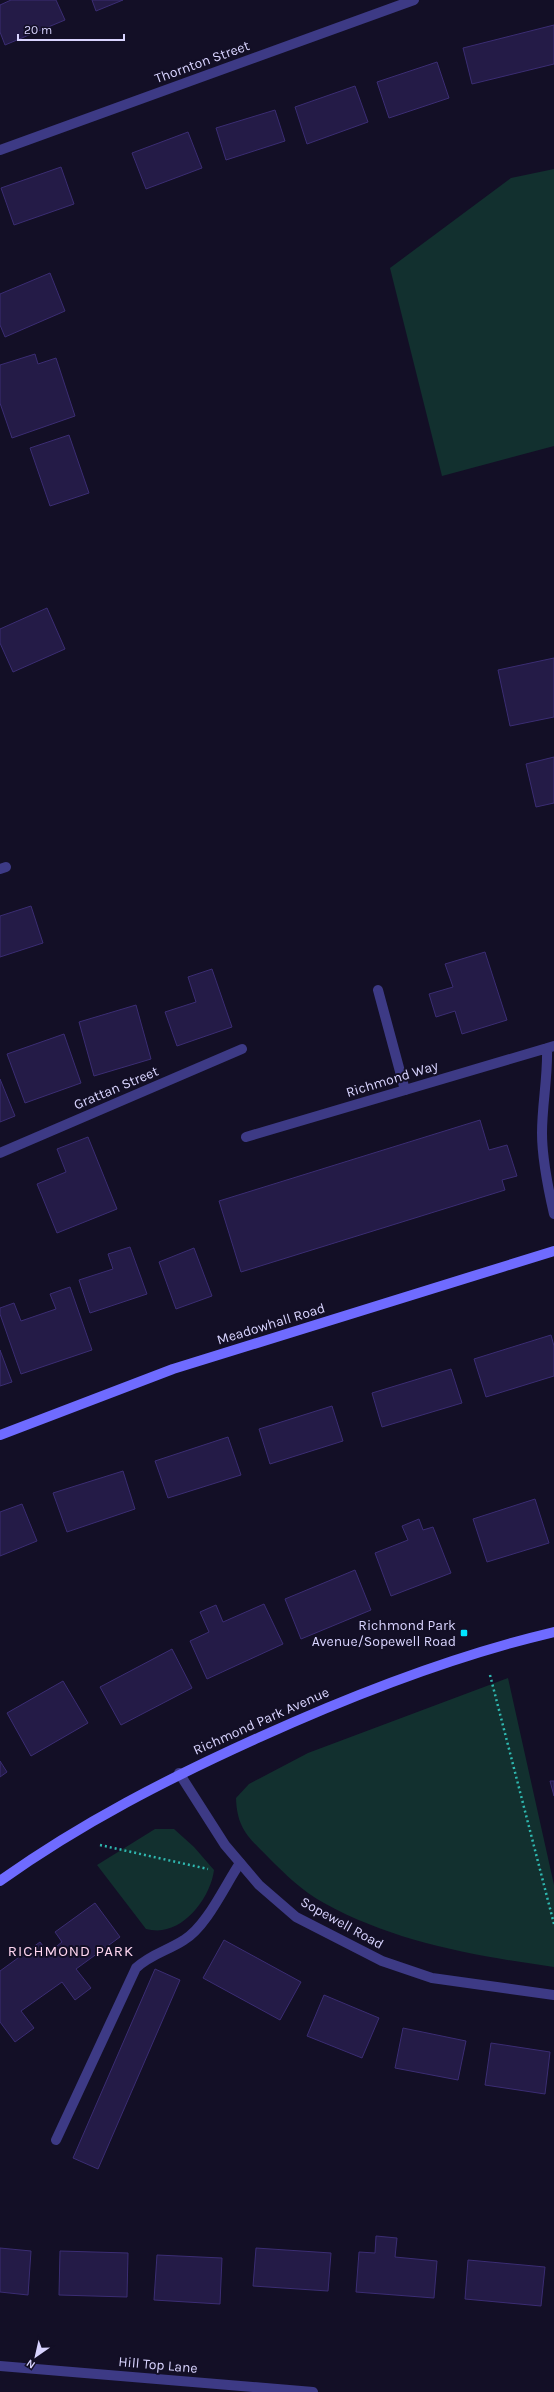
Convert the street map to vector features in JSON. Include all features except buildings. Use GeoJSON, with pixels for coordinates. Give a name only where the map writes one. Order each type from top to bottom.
{"type":"FeatureCollection","features":[{"type":"Feature","properties":{"kind":"street","name":"Thornton Street"},"geometry":{"type":"LineString","coordinates":[[0,150],[414,0]]}},
{"type":"Feature","properties":{"kind":"street"},"geometry":{"type":"LineString","coordinates":[[378,990],[405,1090]]}},
{"type":"Feature","properties":{"kind":"street","name":"Richmond Way"},"geometry":{"type":"LineString","coordinates":[[246,1137],[550,1047],[542,1133],[543,1156],[554,1214]]}},
{"type":"Feature","properties":{"kind":"street","name":"Grattan Street"},"geometry":{"type":"LineString","coordinates":[[0,1153],[242,1049]]}},
{"type":"Feature","properties":{"kind":"street","name":"Meadowhall Road"},"geometry":{"type":"LineString","coordinates":[[0,1434],[173,1369],[554,1251]]}},
{"type":"Feature","properties":{"kind":"street","name":"Richmond Park Avenue"},"geometry":{"type":"LineString","coordinates":[[0,1881],[64,1837],[178,1773],[325,1707],[406,1676],[554,1632]]}},
{"type":"Feature","properties":{"kind":"street","name":"Sopewell Road"},"geometry":{"type":"LineString","coordinates":[[178,1773],[225,1845],[259,1885],[296,1917],[382,1961],[432,1978],[554,1995]]}},
{"type":"Feature","properties":{"kind":"street"},"geometry":{"type":"LineString","coordinates":[[56,2140],[136,1968],[148,1957],[184,1940],[210,1911],[240,1863]]}},
{"type":"Feature","properties":{"kind":"street","name":"Hill Top Lane"},"geometry":{"type":"LineString","coordinates":[[0,2366],[313,2392]]}},
{"type":"Feature","properties":{"kind":"path"},"geometry":{"type":"LineString","coordinates":[[484,1652],[554,1924]]}},
{"type":"Feature","properties":{"kind":"path"},"geometry":{"type":"LineString","coordinates":[[64,1837],[232,1875]]}},
{"type":"Feature","properties":{"kind":"green space"},"geometry":{"type":"Polygon","coordinates":[[[554,169],[554,446],[442,476],[390,268],[511,178],[554,169]]]}},
{"type":"Feature","properties":{"kind":"green space"},"geometry":{"type":"Polygon","coordinates":[[[508,1678],[554,1885],[554,1967],[495,1958],[436,1946],[378,1928],[351,1916],[316,1899],[302,1888],[261,1850],[249,1837],[241,1825],[236,1798],[249,1784],[308,1753],[508,1678]]]}},
{"type":"Feature","properties":{"kind":"green space"},"geometry":{"type":"Polygon","coordinates":[[[155,1829],[174,1829],[194,1847],[214,1870],[208,1890],[197,1908],[181,1923],[172,1928],[162,1930],[146,1929],[97,1865],[155,1829]]]}},
{"type":"Feature","properties":{"kind":"place","name":"Richmond Park Avenue/Sopewell Road"},"geometry":{"type":"Point","coordinates":[464,1633]}},
{"type":"Feature","properties":{"kind":"district","name":"RICHMOND PARK"},"geometry":{"type":"Point","coordinates":[71,1951]}}]}
